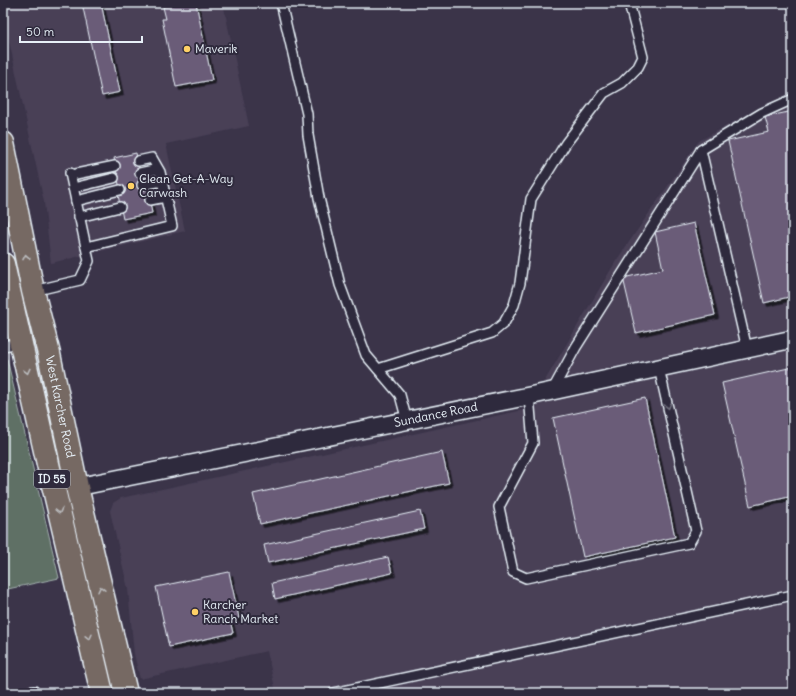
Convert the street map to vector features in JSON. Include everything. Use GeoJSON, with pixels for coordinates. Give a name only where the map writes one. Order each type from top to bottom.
{"type":"FeatureCollection","features":[{"type":"Feature","properties":{"kind":"highway","name":"West Karcher Road"},"geometry":{"type":"LineString","coordinates":[[3,143],[33,291],[49,354],[77,487],[126,693]]}},
{"type":"Feature","properties":{"kind":"highway","name":"West Karcher Road"},"geometry":{"type":"LineString","coordinates":[[3,264],[12,344],[48,464],[102,693]]}},
{"type":"Feature","properties":{"kind":"street","name":"Sundance Road"},"geometry":{"type":"LineString","coordinates":[[77,487],[529,396],[793,339]]}},
{"type":"Feature","properties":{"kind":"lane"},"geometry":{"type":"LineString","coordinates":[[281,3],[307,114],[308,134],[319,198],[340,285],[366,355],[400,394],[407,420]]}},
{"type":"Feature","properties":{"kind":"lane"},"geometry":{"type":"LineString","coordinates":[[378,369],[492,332],[504,323],[514,305],[520,283],[531,199],[566,143],[604,93],[622,83],[638,67],[643,57],[629,3]]}},
{"type":"Feature","properties":{"kind":"lane"},"geometry":{"type":"LineString","coordinates":[[552,391],[576,347],[701,150],[762,113],[793,99]]}},
{"type":"Feature","properties":{"kind":"lane"},"geometry":{"type":"LineString","coordinates":[[701,150],[747,349]]}},
{"type":"Feature","properties":{"kind":"lane"},"geometry":{"type":"LineString","coordinates":[[86,247],[172,226],[160,172],[152,158],[139,161]]}},
{"type":"Feature","properties":{"kind":"lane"},"geometry":{"type":"LineString","coordinates":[[33,291],[80,280],[89,261],[71,174],[114,166]]}},
{"type":"Feature","properties":{"kind":"lane"},"geometry":{"type":"LineString","coordinates":[[141,173],[158,169]]}},
{"type":"Feature","properties":{"kind":"lane"},"geometry":{"type":"LineString","coordinates":[[74,188],[114,178]]}},
{"type":"Feature","properties":{"kind":"lane"},"geometry":{"type":"LineString","coordinates":[[144,185],[162,181]]}},
{"type":"Feature","properties":{"kind":"lane"},"geometry":{"type":"LineString","coordinates":[[76,201],[119,190]]}},
{"type":"Feature","properties":{"kind":"lane"},"geometry":{"type":"LineString","coordinates":[[151,200],[166,197]]}},
{"type":"Feature","properties":{"kind":"lane"},"geometry":{"type":"LineString","coordinates":[[79,217],[119,207]]}},
{"type":"Feature","properties":{"kind":"lane"},"geometry":{"type":"LineString","coordinates":[[529,396],[533,443],[499,507],[513,572],[526,578],[689,543],[696,531],[659,368]]}},
{"type":"Feature","properties":{"kind":"lane"},"geometry":{"type":"LineString","coordinates":[[333,693],[793,595]]}},
{"type":"Feature","properties":{"kind":"lane"},"geometry":{"type":"LineString","coordinates":[[23,693],[34,691],[35,693]]}},
{"type":"Feature","properties":{"kind":"shaded area"},"geometry":{"type":"Polygon","coordinates":[[[3,3],[223,3],[249,126],[166,144],[185,231],[51,263],[44,202],[3,13],[3,3]]]}},
{"type":"Feature","properties":{"kind":"shaded area"},"geometry":{"type":"Polygon","coordinates":[[[793,94],[793,693],[276,693],[267,651],[140,679],[134,654],[128,589],[110,511],[113,503],[121,498],[528,409],[616,261],[699,141],[769,103],[793,94]]]}},
{"type":"Feature","properties":{"kind":"green space"},"geometry":{"type":"Polygon","coordinates":[[[7,359],[59,578],[3,590],[3,360],[7,359]]]}},
{"type":"Feature","properties":{"kind":"building"},"geometry":{"type":"Polygon","coordinates":[[[82,3],[101,3],[120,92],[102,96],[82,3]]]}},
{"type":"Feature","properties":{"kind":"building","name":"Maverik"},"geometry":{"type":"Polygon","coordinates":[[[183,3],[196,3],[212,80],[176,87],[162,19],[166,19],[163,7],[183,3]]]}},
{"type":"Feature","properties":{"kind":"building"},"geometry":{"type":"Polygon","coordinates":[[[793,111],[793,296],[764,303],[728,141],[769,132],[765,117],[793,111]]]}},
{"type":"Feature","properties":{"kind":"building","name":"Clean Get-A-Way Carwash"},"geometry":{"type":"Polygon","coordinates":[[[136,153],[143,188],[147,187],[152,213],[123,219],[118,195],[121,193],[114,158],[136,153]]]}},
{"type":"Feature","properties":{"kind":"building"},"geometry":{"type":"Polygon","coordinates":[[[694,223],[715,315],[636,333],[623,278],[663,269],[655,232],[694,223]]]}},
{"type":"Feature","properties":{"kind":"building"},"geometry":{"type":"Polygon","coordinates":[[[793,367],[793,496],[750,506],[722,383],[793,367]]]}},
{"type":"Feature","properties":{"kind":"building"},"geometry":{"type":"Polygon","coordinates":[[[645,398],[675,537],[583,557],[553,418],[645,398]]]}},
{"type":"Feature","properties":{"kind":"building"},"geometry":{"type":"Polygon","coordinates":[[[442,452],[449,483],[260,524],[253,494],[442,452]]]}},
{"type":"Feature","properties":{"kind":"building"},"geometry":{"type":"Polygon","coordinates":[[[420,511],[424,529],[268,563],[264,545],[420,511]]]}},
{"type":"Feature","properties":{"kind":"building"},"geometry":{"type":"Polygon","coordinates":[[[388,557],[392,573],[275,599],[272,583],[388,557]]]}},
{"type":"Feature","properties":{"kind":"building"},"geometry":{"type":"Polygon","coordinates":[[[229,572],[239,618],[230,620],[233,633],[169,647],[156,587],[229,572]]]}},
{"type":"Feature","properties":{"kind":"place","name":"Maverik"},"geometry":{"type":"Point","coordinates":[187,49]}},
{"type":"Feature","properties":{"kind":"place","name":"Clean Get-A-Way Carwash"},"geometry":{"type":"Point","coordinates":[131,186]}},
{"type":"Feature","properties":{"kind":"place","name":"Karcher Ranch Market"},"geometry":{"type":"Point","coordinates":[195,612]}}]}
